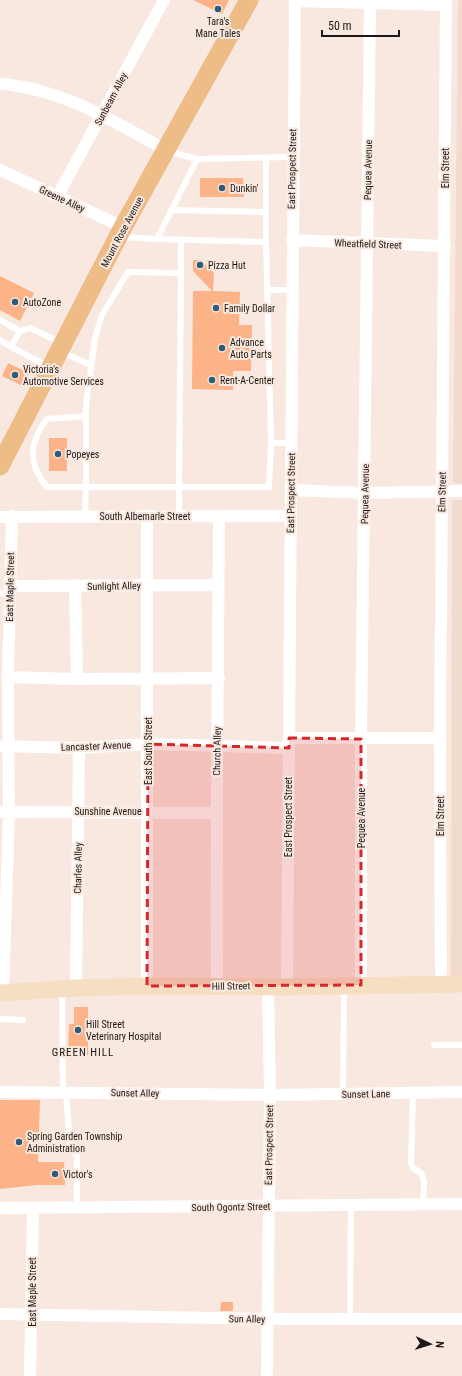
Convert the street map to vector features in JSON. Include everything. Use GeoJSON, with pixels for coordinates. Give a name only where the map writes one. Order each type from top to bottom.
{"type":"FeatureCollection","features":[{"type":"Feature","properties":{"kind":"main road","name":"Mount Rose Avenue"},"geometry":{"type":"LineString","coordinates":[[0,466],[121,232],[249,0]]}},
{"type":"Feature","properties":{"kind":"main road","name":"Hill Street"},"geometry":{"type":"LineString","coordinates":[[2,993],[69,988],[147,986],[268,985],[287,987],[441,983],[462,984]]}},
{"type":"Feature","properties":{"kind":"street","name":"Sunbeam Alley"},"geometry":{"type":"LineString","coordinates":[[57,197],[164,0]]}},
{"type":"Feature","properties":{"kind":"street"},"geometry":{"type":"LineString","coordinates":[[295,1],[370,3],[446,2]]}},
{"type":"Feature","properties":{"kind":"street","name":"East Prospect Street"},"geometry":{"type":"LineString","coordinates":[[287,987],[291,290],[295,1]]}},
{"type":"Feature","properties":{"kind":"street","name":"Elm Street"},"geometry":{"type":"LineString","coordinates":[[441,983],[440,738],[446,2]]}},
{"type":"Feature","properties":{"kind":"street","name":"Pequea Avenue"},"geometry":{"type":"LineString","coordinates":[[361,986],[362,739],[370,3]]}},
{"type":"Feature","properties":{"kind":"street"},"geometry":{"type":"LineString","coordinates":[[0,84],[42,91],[102,115],[167,150]]}},
{"type":"Feature","properties":{"kind":"street","name":"Greene Alley"},"geometry":{"type":"LineString","coordinates":[[0,170],[57,197],[121,232]]}},
{"type":"Feature","properties":{"kind":"street","name":"Wheatfield Street"},"geometry":{"type":"LineString","coordinates":[[292,240],[445,246]]}},
{"type":"Feature","properties":{"kind":"street"},"geometry":{"type":"LineString","coordinates":[[291,490],[365,493],[462,491]]}},
{"type":"Feature","properties":{"kind":"street","name":"South Albemarle Street"},"geometry":{"type":"LineString","coordinates":[[6,516],[290,516]]}},
{"type":"Feature","properties":{"kind":"street","name":"East Maple Street"},"geometry":{"type":"LineString","coordinates":[[2,993],[5,812],[4,746],[8,677],[6,516]]}},
{"type":"Feature","properties":{"kind":"street","name":"East South Street"},"geometry":{"type":"LineString","coordinates":[[147,516],[149,585],[147,986]]}},
{"type":"Feature","properties":{"kind":"street","name":"Church Alley"},"geometry":{"type":"LineString","coordinates":[[217,986],[216,812],[219,678],[219,516]]}},
{"type":"Feature","properties":{"kind":"street","name":"Sunlight Alley"},"geometry":{"type":"LineString","coordinates":[[7,591],[75,586],[219,585]]}},
{"type":"Feature","properties":{"kind":"street"},"geometry":{"type":"LineString","coordinates":[[75,586],[77,679]]}},
{"type":"Feature","properties":{"kind":"street"},"geometry":{"type":"LineString","coordinates":[[8,677],[77,679],[148,677],[219,678]]}},
{"type":"Feature","properties":{"kind":"street","name":"Lancaster Avenue"},"geometry":{"type":"LineString","coordinates":[[4,746],[79,748],[148,744],[217,747],[362,739],[440,738]]}},
{"type":"Feature","properties":{"kind":"street","name":"Charles Alley"},"geometry":{"type":"LineString","coordinates":[[69,988],[79,812],[79,748]]}},
{"type":"Feature","properties":{"kind":"street","name":"Sunshine Avenue"},"geometry":{"type":"LineString","coordinates":[[5,812],[216,812]]}},
{"type":"Feature","properties":{"kind":"street","name":"East Prospect Street"},"geometry":{"type":"LineString","coordinates":[[267,1376],[270,1095],[268,985]]}},
{"type":"Feature","properties":{"kind":"street","name":"Sunset Alley"},"geometry":{"type":"LineString","coordinates":[[0,1092],[270,1095]]}},
{"type":"Feature","properties":{"kind":"street","name":"Sunset Lane"},"geometry":{"type":"LineString","coordinates":[[270,1095],[462,1092]]}},
{"type":"Feature","properties":{"kind":"street","name":"South Ogontz Street"},"geometry":{"type":"LineString","coordinates":[[0,1208],[33,1209],[462,1204]]}},
{"type":"Feature","properties":{"kind":"street","name":"East Maple Street"},"geometry":{"type":"LineString","coordinates":[[30,1376],[33,1209]]}},
{"type":"Feature","properties":{"kind":"street"},"geometry":{"type":"LineString","coordinates":[[0,1314],[32,1315]]}},
{"type":"Feature","properties":{"kind":"street","name":"Sun Alley"},"geometry":{"type":"LineString","coordinates":[[32,1315],[268,1319],[462,1319]]}},
{"type":"Feature","properties":{"kind":"lane"},"geometry":{"type":"LineString","coordinates":[[167,150],[196,158],[293,157]]}},
{"type":"Feature","properties":{"kind":"lane"},"geometry":{"type":"LineString","coordinates":[[157,239],[196,158]]}},
{"type":"Feature","properties":{"kind":"lane"},"geometry":{"type":"LineString","coordinates":[[86,416],[47,419],[32,449],[34,466],[40,478],[47,487],[269,487],[271,444],[266,242],[266,158]]}},
{"type":"Feature","properties":{"kind":"lane"},"geometry":{"type":"LineString","coordinates":[[171,210],[266,212]]}},
{"type":"Feature","properties":{"kind":"lane"},"geometry":{"type":"LineString","coordinates":[[121,232],[157,239],[266,242]]}},
{"type":"Feature","properties":{"kind":"lane"},"geometry":{"type":"LineString","coordinates":[[179,516],[181,240]]}},
{"type":"Feature","properties":{"kind":"lane"},"geometry":{"type":"LineString","coordinates":[[85,516],[86,416],[91,365],[102,315],[128,272],[181,273]]}},
{"type":"Feature","properties":{"kind":"lane"},"geometry":{"type":"LineString","coordinates":[[267,290],[291,290]]}},
{"type":"Feature","properties":{"kind":"lane"},"geometry":{"type":"LineString","coordinates":[[0,320],[20,331],[30,328],[58,354]]}},
{"type":"Feature","properties":{"kind":"lane"},"geometry":{"type":"LineString","coordinates":[[12,347],[20,331]]}},
{"type":"Feature","properties":{"kind":"lane"},"geometry":{"type":"LineString","coordinates":[[0,340],[12,347],[58,354],[91,365]]}},
{"type":"Feature","properties":{"kind":"lane"},"geometry":{"type":"LineString","coordinates":[[271,444],[291,443]]}},
{"type":"Feature","properties":{"kind":"lane"},"geometry":{"type":"LineString","coordinates":[[343,1094],[344,986]]}},
{"type":"Feature","properties":{"kind":"lane"},"geometry":{"type":"LineString","coordinates":[[69,988],[64,1093],[70,1145],[78,1157],[77,1208]]}},
{"type":"Feature","properties":{"kind":"lane"},"geometry":{"type":"LineString","coordinates":[[0,1019],[23,1020]]}},
{"type":"Feature","properties":{"kind":"lane"},"geometry":{"type":"LineString","coordinates":[[434,1045],[462,1045]]}},
{"type":"Feature","properties":{"kind":"lane"},"geometry":{"type":"LineString","coordinates":[[413,1093],[411,1163],[414,1168],[421,1173],[424,1181],[423,1205]]}},
{"type":"Feature","properties":{"kind":"lane"},"geometry":{"type":"LineString","coordinates":[[350,1319],[351,1206]]}},
{"type":"Feature","properties":{"kind":"highlighted area"},"geometry":{"type":"Polygon","coordinates":[[[289,738],[361,739],[361,985],[147,986],[148,744],[289,748],[289,738]]]}},
{"type":"Feature","properties":{"kind":"shaded area"},"geometry":{"type":"Polygon","coordinates":[[[458,0],[462,0],[462,483],[453,483],[458,0]]]}},
{"type":"Feature","properties":{"kind":"shaded area"},"geometry":{"type":"Polygon","coordinates":[[[452,500],[462,500],[462,977],[451,977],[452,500]]]}},
{"type":"Feature","properties":{"kind":"building","name":"Tara's Mane Tales"},"geometry":{"type":"Polygon","coordinates":[[[193,0],[229,0],[222,14],[193,0]]]}},
{"type":"Feature","properties":{"kind":"building","name":"Dunkin'"},"geometry":{"type":"Polygon","coordinates":[[[200,178],[243,178],[244,197],[200,197],[200,178]]]}},
{"type":"Feature","properties":{"kind":"building"},"geometry":{"type":"Polygon","coordinates":[[[193,260],[201,260],[214,273],[213,291],[240,292],[239,325],[252,325],[251,371],[233,371],[233,390],[192,389],[193,291],[212,291],[193,271],[193,260]]]}},
{"type":"Feature","properties":{"kind":"building","name":"AutoZone"},"geometry":{"type":"Polygon","coordinates":[[[0,276],[34,293],[20,321],[0,310],[0,276]]]}},
{"type":"Feature","properties":{"kind":"building","name":"Victoria's Automotive Services"},"geometry":{"type":"Polygon","coordinates":[[[8,363],[29,373],[23,386],[2,376],[8,363]]]}},
{"type":"Feature","properties":{"kind":"building","name":"Popeyes"},"geometry":{"type":"Polygon","coordinates":[[[49,438],[67,438],[67,471],[49,471],[49,438]]]}},
{"type":"Feature","properties":{"kind":"building","name":"Hill Street Veterinary Hospital"},"geometry":{"type":"Polygon","coordinates":[[[74,1007],[88,1007],[88,1055],[68,1054],[69,1024],[74,1024],[74,1007]]]}},
{"type":"Feature","properties":{"kind":"building","name":"Spring Garden Township Administration"},"geometry":{"type":"Polygon","coordinates":[[[0,1100],[40,1100],[38,1162],[64,1162],[65,1185],[37,1185],[0,1189],[0,1100]]]}},
{"type":"Feature","properties":{"kind":"building"},"geometry":{"type":"Polygon","coordinates":[[[221,1302],[233,1302],[233,1311],[220,1311],[221,1302]]]}},
{"type":"Feature","properties":{"kind":"place","name":"Tara's Mane Tales"},"geometry":{"type":"Point","coordinates":[218,9]}},
{"type":"Feature","properties":{"kind":"place","name":"Dunkin'"},"geometry":{"type":"Point","coordinates":[222,188]}},
{"type":"Feature","properties":{"kind":"place","name":"Pizza Hut"},"geometry":{"type":"Point","coordinates":[200,265]}},
{"type":"Feature","properties":{"kind":"place","name":"AutoZone"},"geometry":{"type":"Point","coordinates":[15,302]}},
{"type":"Feature","properties":{"kind":"place","name":"Family Dollar"},"geometry":{"type":"Point","coordinates":[216,308]}},
{"type":"Feature","properties":{"kind":"place","name":"Advance Auto Parts"},"geometry":{"type":"Point","coordinates":[222,348]}},
{"type":"Feature","properties":{"kind":"place","name":"Victoria's Automotive Services"},"geometry":{"type":"Point","coordinates":[15,375]}},
{"type":"Feature","properties":{"kind":"place","name":"Rent-A-Center"},"geometry":{"type":"Point","coordinates":[212,380]}},
{"type":"Feature","properties":{"kind":"place","name":"Popeyes"},"geometry":{"type":"Point","coordinates":[58,454]}},
{"type":"Feature","properties":{"kind":"place","name":"Hill Street Veterinary Hospital"},"geometry":{"type":"Point","coordinates":[78,1030]}},
{"type":"Feature","properties":{"kind":"place","name":"Spring Garden Township Administration"},"geometry":{"type":"Point","coordinates":[19,1142]}},
{"type":"Feature","properties":{"kind":"place","name":"Victor's"},"geometry":{"type":"Point","coordinates":[55,1174]}},
{"type":"Feature","properties":{"kind":"district","name":"GREEN HILL"},"geometry":{"type":"Point","coordinates":[83,1052]}}]}
